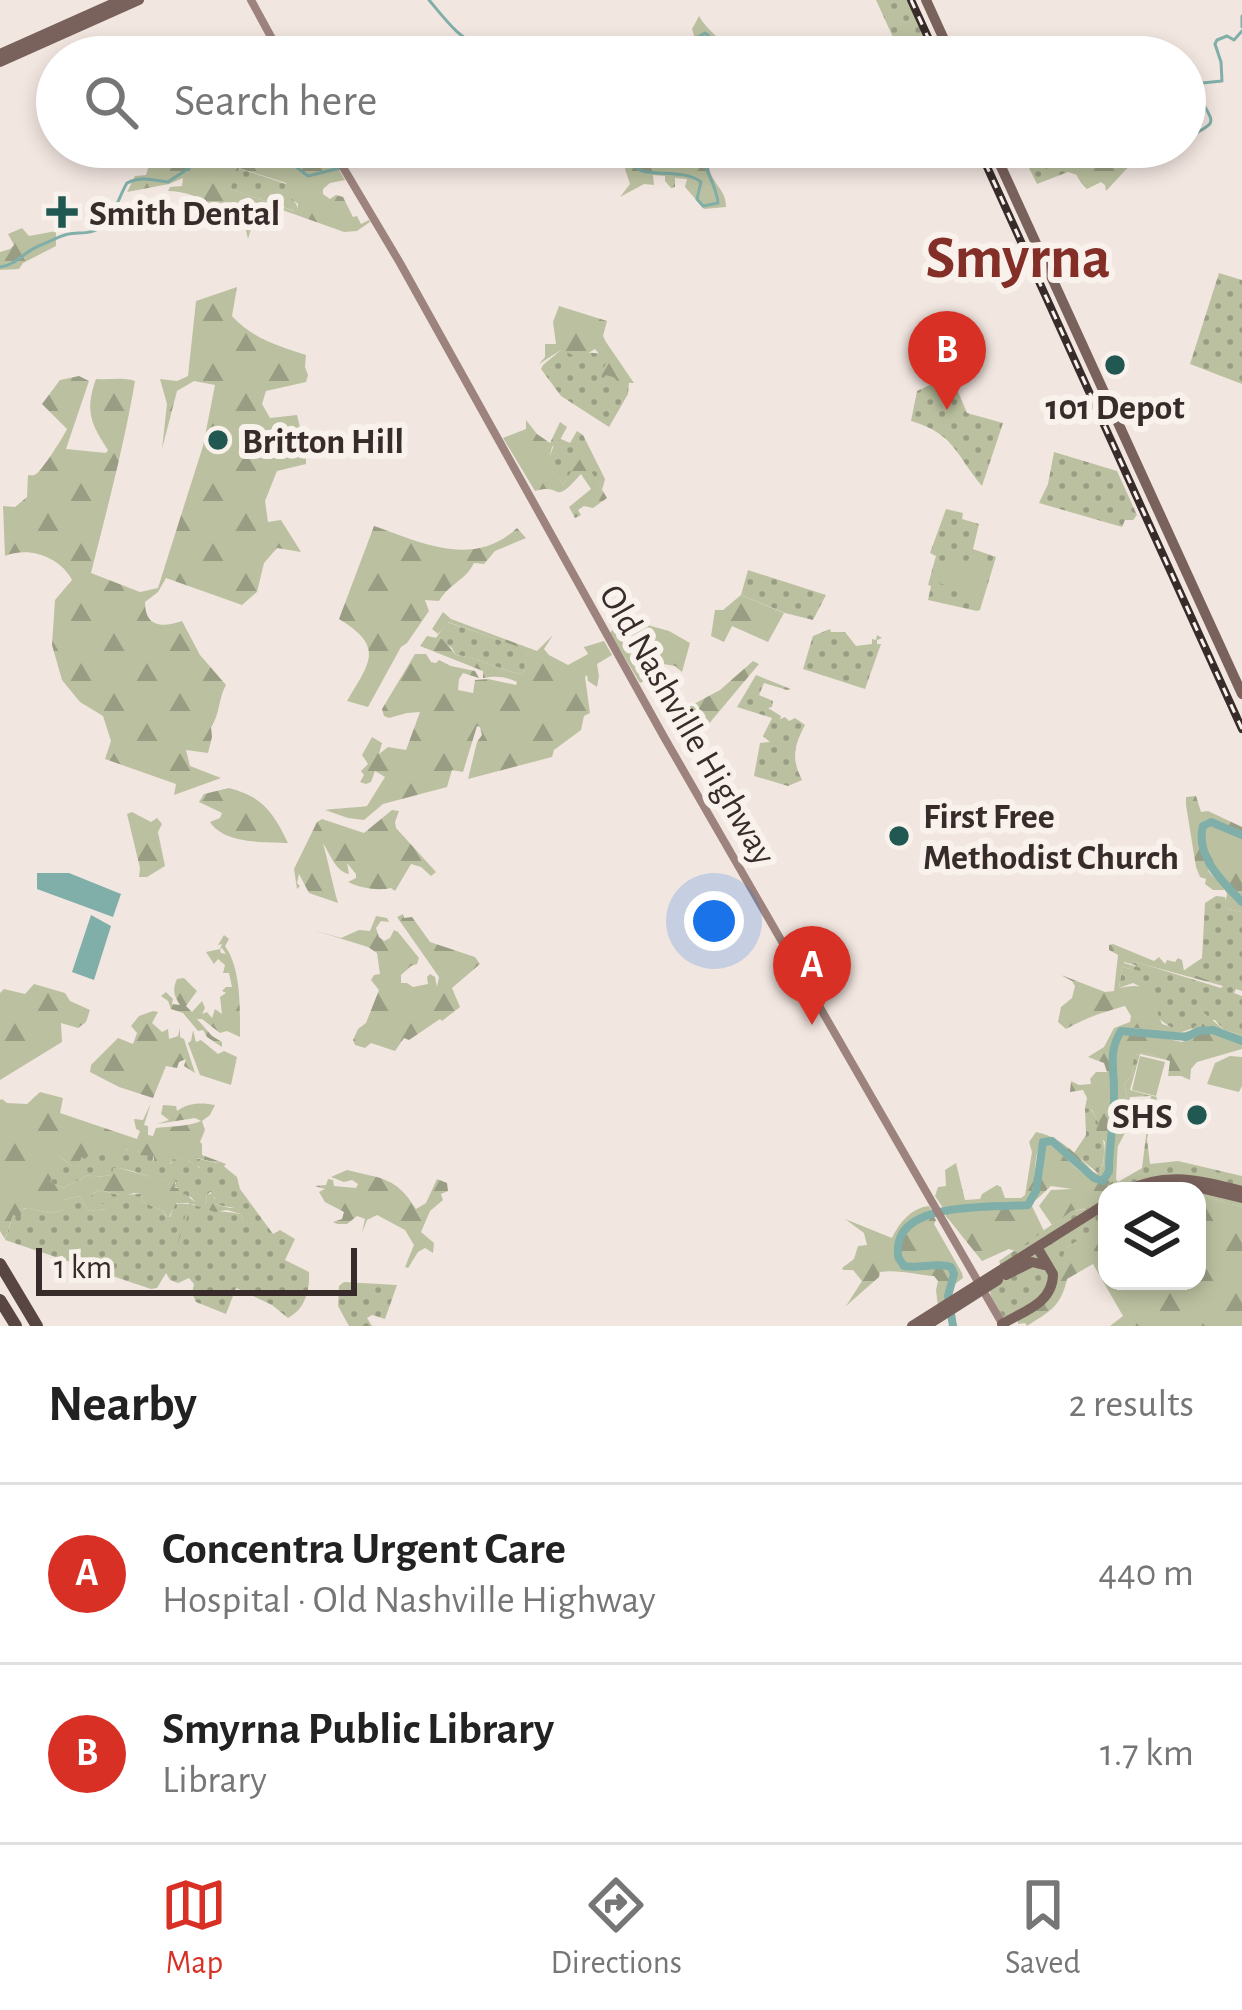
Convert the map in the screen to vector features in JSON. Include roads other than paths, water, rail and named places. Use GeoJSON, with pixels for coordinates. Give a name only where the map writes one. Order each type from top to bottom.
{"type":"FeatureCollection","features":[{"type":"Feature","properties":{"kind":"highway"},"geometry":{"type":"LineString","coordinates":[[0,1264],[37,1326]]}},
{"type":"Feature","properties":{"kind":"highway"},"geometry":{"type":"LineString","coordinates":[[0,1300],[16,1326]]}},
{"type":"Feature","properties":{"kind":"main road"},"geometry":{"type":"LineString","coordinates":[[250,0],[270,36]]}},
{"type":"Feature","properties":{"kind":"main road"},"geometry":{"type":"LineString","coordinates":[[56,36],[82,26],[94,30],[99,18],[134,1]]}},
{"type":"Feature","properties":{"kind":"main road"},"geometry":{"type":"LineString","coordinates":[[52,36],[134,1]]}},
{"type":"Feature","properties":{"kind":"main road"},"geometry":{"type":"LineString","coordinates":[[932,6],[945,36]]}},
{"type":"Feature","properties":{"kind":"main road"},"geometry":{"type":"LineString","coordinates":[[0,58],[36,43]]}},
{"type":"Feature","properties":{"kind":"main road"},"geometry":{"type":"LineString","coordinates":[[0,58],[36,44]]}},
{"type":"Feature","properties":{"kind":"main road","name":"Old Nashville Highway"},"geometry":{"type":"LineString","coordinates":[[343,168],[630,679],[1002,1323]]}},
{"type":"Feature","properties":{"kind":"main road"},"geometry":{"type":"LineString","coordinates":[[1004,168],[1242,694]]}},
{"type":"Feature","properties":{"kind":"main road"},"geometry":{"type":"LineString","coordinates":[[1225,650],[1242,680]]}},
{"type":"Feature","properties":{"kind":"main road"},"geometry":{"type":"LineString","coordinates":[[1150,1182],[1201,1180],[1242,1194]]}},
{"type":"Feature","properties":{"kind":"main road"},"geometry":{"type":"LineString","coordinates":[[1206,1188],[1242,1194]]}},
{"type":"Feature","properties":{"kind":"main road"},"geometry":{"type":"LineString","coordinates":[[912,1326],[1050,1253],[1098,1214]]}},
{"type":"Feature","properties":{"kind":"main road"},"geometry":{"type":"LineString","coordinates":[[987,1283],[1041,1256],[1098,1214]]}},
{"type":"Feature","properties":{"kind":"main road"},"geometry":{"type":"LineString","coordinates":[[1002,1323],[1050,1292],[1054,1283],[1041,1256]]}},
{"type":"Feature","properties":{"kind":"water"},"geometry":{"type":"Polygon","coordinates":[[[37,873],[69,873],[121,894],[113,917],[37,889],[37,873]]]}},
{"type":"Feature","properties":{"kind":"water"},"geometry":{"type":"Polygon","coordinates":[[[91,915],[111,926],[94,980],[72,972],[91,915]]]}},
{"type":"Feature","properties":{"kind":"waterway"},"geometry":{"type":"LineString","coordinates":[[429,0],[462,36]]}},
{"type":"Feature","properties":{"kind":"waterway"},"geometry":{"type":"LineString","coordinates":[[1242,16],[1242,27]]}},
{"type":"Feature","properties":{"kind":"waterway"},"geometry":{"type":"LineString","coordinates":[[1206,83],[1222,81],[1217,40],[1227,36],[1234,40],[1242,31]]}},
{"type":"Feature","properties":{"kind":"waterway"},"geometry":{"type":"LineString","coordinates":[[700,36],[708,36]]}},
{"type":"Feature","properties":{"kind":"waterway"},"geometry":{"type":"LineString","coordinates":[[1206,109],[1211,120],[1206,127]]}},
{"type":"Feature","properties":{"kind":"waterway"},"geometry":{"type":"LineString","coordinates":[[0,267],[61,236],[100,228],[127,183],[142,179],[168,182],[189,168]]}},
{"type":"Feature","properties":{"kind":"waterway"},"geometry":{"type":"LineString","coordinates":[[298,168],[308,176],[340,168]]}},
{"type":"Feature","properties":{"kind":"waterway"},"geometry":{"type":"LineString","coordinates":[[637,168],[701,182],[697,199],[703,206],[718,203],[706,168]]}},
{"type":"Feature","properties":{"kind":"waterway"},"geometry":{"type":"LineString","coordinates":[[1242,835],[1211,822],[1203,826],[1203,848],[1212,868],[1242,902]]}},
{"type":"Feature","properties":{"kind":"waterway"},"geometry":{"type":"LineString","coordinates":[[953,1326],[948,1296],[954,1274],[951,1267],[904,1266],[899,1259],[903,1232],[914,1221],[972,1207],[1028,1205],[1036,1191],[1043,1142],[1052,1141],[1103,1181],[1109,1171],[1113,1053],[1121,1031],[1186,1037],[1213,1030],[1242,1041]]}},
{"type":"Feature","properties":{"kind":"railway"},"geometry":{"type":"LineString","coordinates":[[911,0],[927,36]]}},
{"type":"Feature","properties":{"kind":"railway"},"geometry":{"type":"LineString","coordinates":[[988,168],[1242,729]]}},
{"type":"Feature","properties":{"kind":"place","name":"Smith Dental"},"geometry":{"type":"Point","coordinates":[62,212]}},
{"type":"Feature","properties":{"kind":"place","name":"101 Depot"},"geometry":{"type":"Point","coordinates":[1115,365]}},
{"type":"Feature","properties":{"kind":"place","name":"Smyrna Public Library"},"geometry":{"type":"Point","coordinates":[947,410]}},
{"type":"Feature","properties":{"kind":"place","name":"Britton Hill"},"geometry":{"type":"Point","coordinates":[218,440]}},
{"type":"Feature","properties":{"kind":"place","name":"First Free Methodist Church"},"geometry":{"type":"Point","coordinates":[899,836]}},
{"type":"Feature","properties":{"kind":"place","name":"Concentra Urgent Care"},"geometry":{"type":"Point","coordinates":[812,1025]}},
{"type":"Feature","properties":{"kind":"place","name":"SHS"},"geometry":{"type":"Point","coordinates":[1197,1115]}},
{"type":"Feature","properties":{"kind":"district","name":"Smyrna"},"geometry":{"type":"Point","coordinates":[1018,256]}}]}
